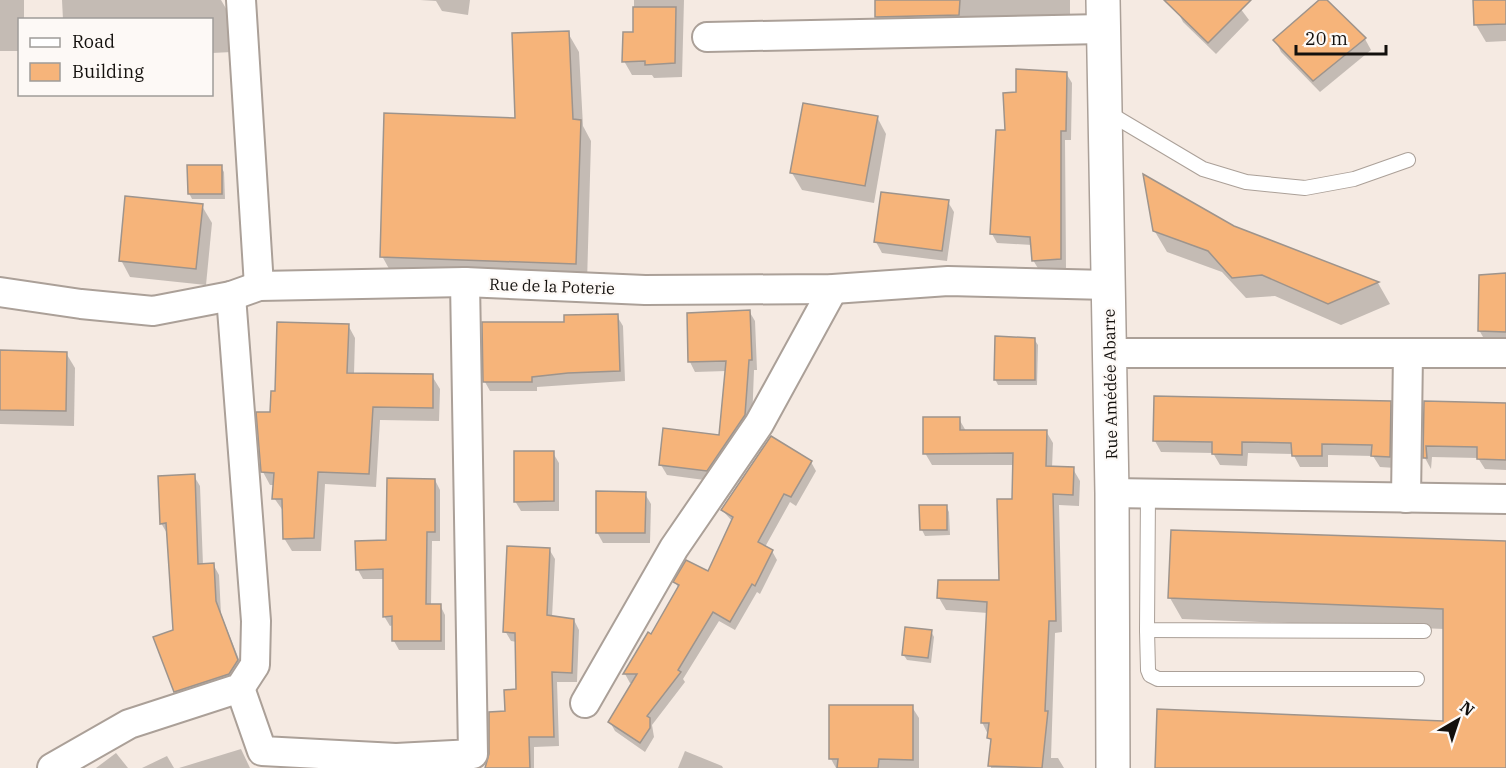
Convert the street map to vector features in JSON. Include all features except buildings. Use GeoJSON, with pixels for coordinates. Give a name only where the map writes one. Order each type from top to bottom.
{"type":"FeatureCollection","features":[{"type":"Feature","properties":{"kind":"street"},"geometry":{"type":"LineString","coordinates":[[241,0],[259,286]]}},
{"type":"Feature","properties":{"kind":"street"},"geometry":{"type":"LineString","coordinates":[[707,37],[1103,14]]}},
{"type":"Feature","properties":{"kind":"street","name":"Rue Amédée Abarre"},"geometry":{"type":"LineString","coordinates":[[1103,14],[1112,493],[1113,768]]}},
{"type":"Feature","properties":{"kind":"street","name":"Rue de la Poterie"},"geometry":{"type":"LineString","coordinates":[[0,292],[81,304],[153,311],[231,296],[259,286],[465,282],[645,290],[833,289],[948,280],[1108,285]]}},
{"type":"Feature","properties":{"kind":"street"},"geometry":{"type":"LineString","coordinates":[[240,688],[262,751],[396,758],[473,754],[465,282]]}},
{"type":"Feature","properties":{"kind":"street"},"geometry":{"type":"LineString","coordinates":[[585,703],[674,548],[759,424],[833,289]]}},
{"type":"Feature","properties":{"kind":"street"},"geometry":{"type":"LineString","coordinates":[[52,768],[129,724],[240,688],[255,665],[256,621],[231,296]]}},
{"type":"Feature","properties":{"kind":"street"},"geometry":{"type":"LineString","coordinates":[[1108,353],[1506,353]]}},
{"type":"Feature","properties":{"kind":"street"},"geometry":{"type":"LineString","coordinates":[[1406,498],[1408,353]]}},
{"type":"Feature","properties":{"kind":"street"},"geometry":{"type":"LineString","coordinates":[[1112,493],[1506,499]]}},
{"type":"Feature","properties":{"kind":"lane"},"geometry":{"type":"LineString","coordinates":[[1105,111],[1203,169],[1246,182],[1305,188],[1354,179],[1408,160]]}},
{"type":"Feature","properties":{"kind":"lane"},"geometry":{"type":"LineString","coordinates":[[1148,493],[1147,630],[1150,675],[1158,679],[1417,679]]}},
{"type":"Feature","properties":{"kind":"lane"},"geometry":{"type":"LineString","coordinates":[[1147,630],[1424,631]]}}]}
